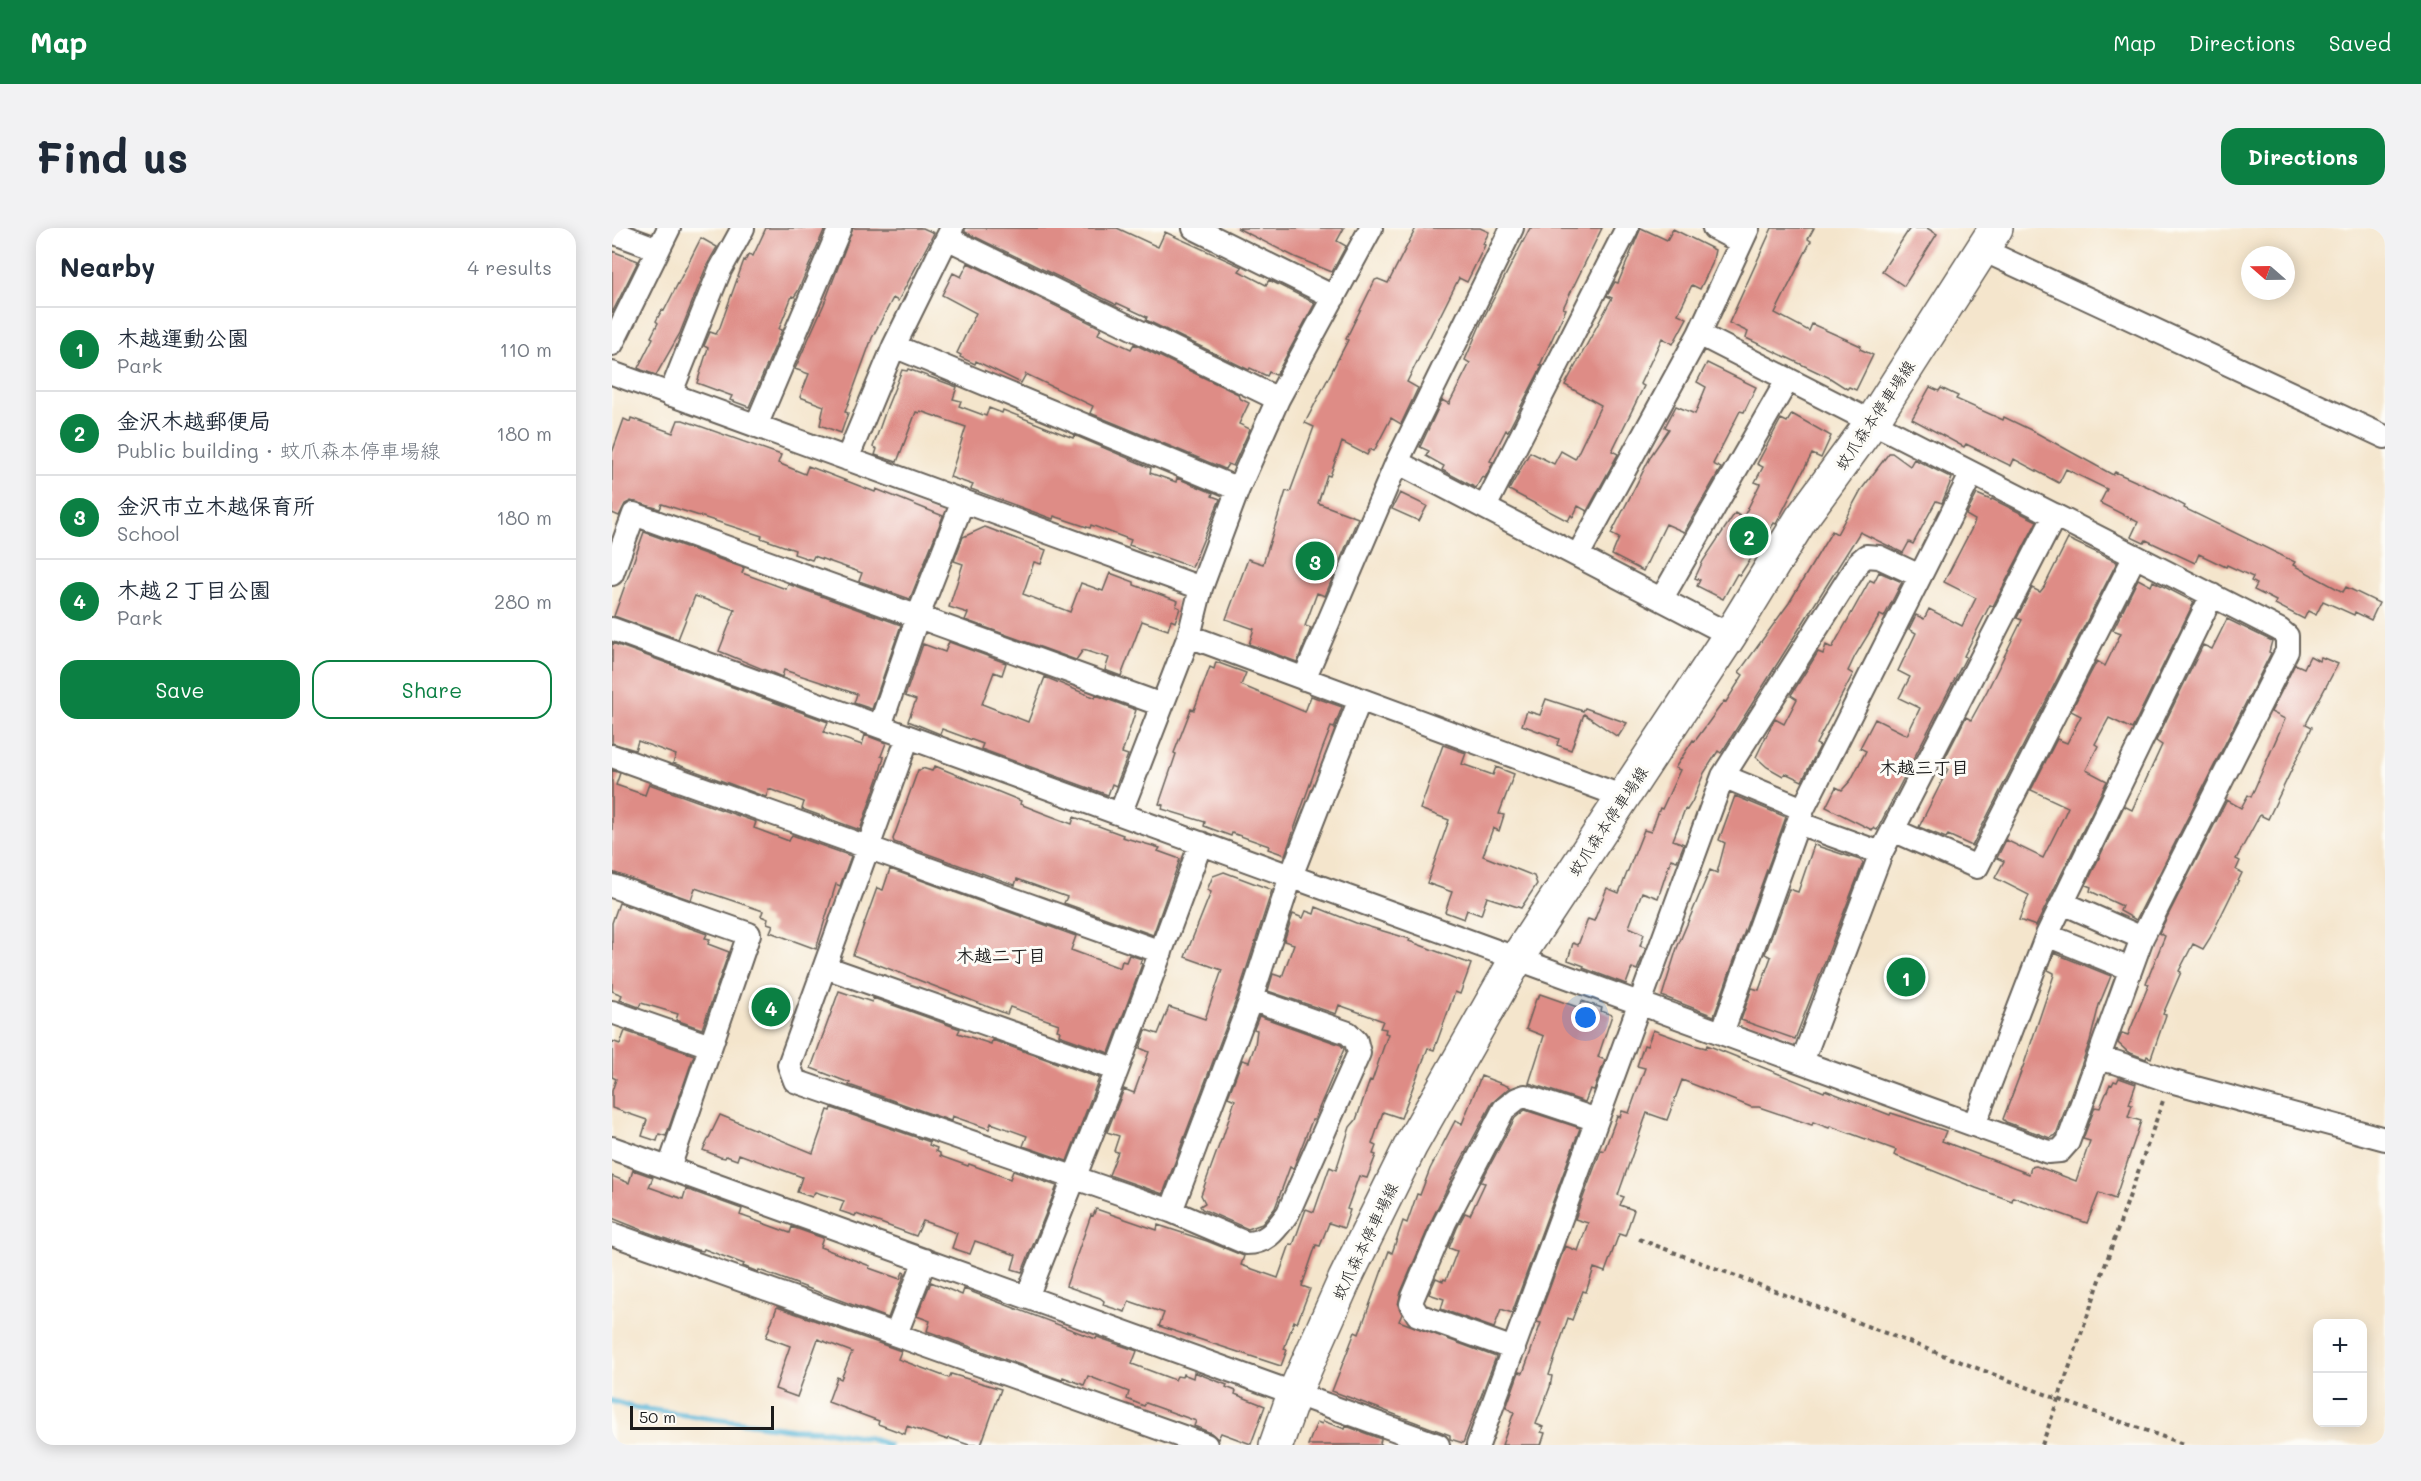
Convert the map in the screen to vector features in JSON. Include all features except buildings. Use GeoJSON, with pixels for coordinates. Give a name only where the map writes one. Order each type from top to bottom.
{"type":"FeatureCollection","features":[{"type":"Feature","properties":{"kind":"main road","name":"蚊爪森本停車場線"},"geometry":{"type":"LineString","coordinates":[[1275,1445],[1294,1394],[1345,1279],[1411,1145],[1516,958],[1730,635],[1801,519],[1872,422],[1990,239]]}},
{"type":"Feature","properties":{"kind":"street"},"geometry":{"type":"LineString","coordinates":[[612,344],[669,228]]}},
{"type":"Feature","properties":{"kind":"street"},"geometry":{"type":"LineString","coordinates":[[670,394],[720,270],[743,228]]}},
{"type":"Feature","properties":{"kind":"street"},"geometry":{"type":"LineString","coordinates":[[756,426],[840,228]]}},
{"type":"Feature","properties":{"kind":"street"},"geometry":{"type":"LineString","coordinates":[[1194,228],[1334,297]]}},
{"type":"Feature","properties":{"kind":"street"},"geometry":{"type":"LineString","coordinates":[[1120,814],[1189,636],[1201,588],[1238,489],[1278,399],[1371,228]]}},
{"type":"Feature","properties":{"kind":"street"},"geometry":{"type":"LineString","coordinates":[[1304,679],[1396,462],[1512,228]]}},
{"type":"Feature","properties":{"kind":"street"},"geometry":{"type":"LineString","coordinates":[[1485,507],[1627,228]]}},
{"type":"Feature","properties":{"kind":"street"},"geometry":{"type":"LineString","coordinates":[[1578,555],[1699,334],[1744,235],[1714,228]]}},
{"type":"Feature","properties":{"kind":"street"},"geometry":{"type":"LineString","coordinates":[[612,232],[658,249]]}},
{"type":"Feature","properties":{"kind":"street"},"geometry":{"type":"LineString","coordinates":[[847,459],[894,346],[950,233],[1278,399]]}},
{"type":"Feature","properties":{"kind":"street"},"geometry":{"type":"LineString","coordinates":[[1990,239],[2385,437]]}},
{"type":"Feature","properties":{"kind":"street"},"geometry":{"type":"LineString","coordinates":[[612,629],[2048,1152],[2060,1150],[2067,1142],[2099,1060],[2142,938],[2287,651],[2287,636],[2280,630],[2212,595],[1699,334]]}},
{"type":"Feature","properties":{"kind":"street"},"geometry":{"type":"LineString","coordinates":[[894,346],[1238,489]]}},
{"type":"Feature","properties":{"kind":"street"},"geometry":{"type":"LineString","coordinates":[[612,374],[1201,588]]}},
{"type":"Feature","properties":{"kind":"street"},"geometry":{"type":"LineString","coordinates":[[1662,598],[1788,379]]}},
{"type":"Feature","properties":{"kind":"street"},"geometry":{"type":"LineString","coordinates":[[1396,462],[1730,635]]}},
{"type":"Feature","properties":{"kind":"street"},"geometry":{"type":"LineString","coordinates":[[1722,1033],[1800,816],[1972,473]]}},
{"type":"Feature","properties":{"kind":"street"},"geometry":{"type":"LineString","coordinates":[[880,726],[918,616],[963,501]]}},
{"type":"Feature","properties":{"kind":"street"},"geometry":{"type":"LineString","coordinates":[[612,574],[634,514],[1162,705]]}},
{"type":"Feature","properties":{"kind":"street"},"geometry":{"type":"LineString","coordinates":[[1802,1062],[1881,853],[2055,515]]}},
{"type":"Feature","properties":{"kind":"street"},"geometry":{"type":"LineString","coordinates":[[1479,1445],[1723,776],[1859,562],[1866,556],[1879,557],[1920,576]]}},
{"type":"Feature","properties":{"kind":"street"},"geometry":{"type":"LineString","coordinates":[[1893,830],[1977,867],[2135,556]]}},
{"type":"Feature","properties":{"kind":"street"},"geometry":{"type":"LineString","coordinates":[[1974,1125],[2047,935],[2212,595]]}},
{"type":"Feature","properties":{"kind":"street"},"geometry":{"type":"LineString","coordinates":[[1189,636],[1624,797]]}},
{"type":"Feature","properties":{"kind":"street"},"geometry":{"type":"LineString","coordinates":[[1171,1211],[1251,999],[1291,876],[1360,699]]}},
{"type":"Feature","properties":{"kind":"street"},"geometry":{"type":"LineString","coordinates":[[908,737],[789,1065],[795,1081],[1171,1211],[1246,1243],[1257,1243],[1272,1235],[1288,1213],[1359,1053],[1356,1041],[1348,1032],[1251,999]]}},
{"type":"Feature","properties":{"kind":"street"},"geometry":{"type":"LineString","coordinates":[[612,756],[1161,952]]}},
{"type":"Feature","properties":{"kind":"street"},"geometry":{"type":"LineString","coordinates":[[1723,776],[1800,816],[1881,853]]}},
{"type":"Feature","properties":{"kind":"street"},"geometry":{"type":"LineString","coordinates":[[1027,1297],[1076,1178],[1201,843]]}},
{"type":"Feature","properties":{"kind":"street"},"geometry":{"type":"LineString","coordinates":[[612,886],[749,934],[669,1168]]}},
{"type":"Feature","properties":{"kind":"street"},"geometry":{"type":"LineString","coordinates":[[2063,903],[2142,938]]}},
{"type":"Feature","properties":{"kind":"street"},"geometry":{"type":"LineString","coordinates":[[2047,935],[2130,969]]}},
{"type":"Feature","properties":{"kind":"street"},"geometry":{"type":"LineString","coordinates":[[825,967],[1117,1070]]}},
{"type":"Feature","properties":{"kind":"street"},"geometry":{"type":"LineString","coordinates":[[612,1012],[710,1046]]}},
{"type":"Feature","properties":{"kind":"street"},"geometry":{"type":"LineString","coordinates":[[2099,1060],[2115,1062],[2170,1081],[2385,1139]]}},
{"type":"Feature","properties":{"kind":"street"},"geometry":{"type":"LineString","coordinates":[[1514,1349],[1418,1315],[1412,1304],[1413,1297],[1445,1222],[1504,1109],[1525,1096],[1597,1120]]}},
{"type":"Feature","properties":{"kind":"street"},"geometry":{"type":"LineString","coordinates":[[612,1148],[1438,1445]]}},
{"type":"Feature","properties":{"kind":"street"},"geometry":{"type":"LineString","coordinates":[[612,1234],[1206,1445]]}},
{"type":"Feature","properties":{"kind":"street"},"geometry":{"type":"LineString","coordinates":[[896,1334],[925,1260]]}},
{"type":"Feature","properties":{"kind":"path"},"geometry":{"type":"LineString","coordinates":[[2042,1445],[2170,1081]]}},
{"type":"Feature","properties":{"kind":"path"},"geometry":{"type":"LineString","coordinates":[[1639,1239],[2058,1399],[2186,1445]]}},
{"type":"Feature","properties":{"kind":"waterway"},"geometry":{"type":"LineString","coordinates":[[612,1401],[635,1408],[792,1429],[828,1431],[868,1438],[888,1445]]}},
{"type":"Feature","properties":{"kind":"place","name":"金沢木越郵便局"},"geometry":{"type":"Point","coordinates":[1749,536]}},
{"type":"Feature","properties":{"kind":"place","name":"金沢市立木越保育所"},"geometry":{"type":"Point","coordinates":[1315,561]}},
{"type":"Feature","properties":{"kind":"place","name":"木越運動公園"},"geometry":{"type":"Point","coordinates":[1906,977]}},
{"type":"Feature","properties":{"kind":"place","name":"木越２丁目公園"},"geometry":{"type":"Point","coordinates":[771,1007]}},
{"type":"Feature","properties":{"kind":"district","name":"木越三丁目"},"geometry":{"type":"Point","coordinates":[1924,768]}},
{"type":"Feature","properties":{"kind":"district","name":"木越二丁目"},"geometry":{"type":"Point","coordinates":[1001,956]}}]}
